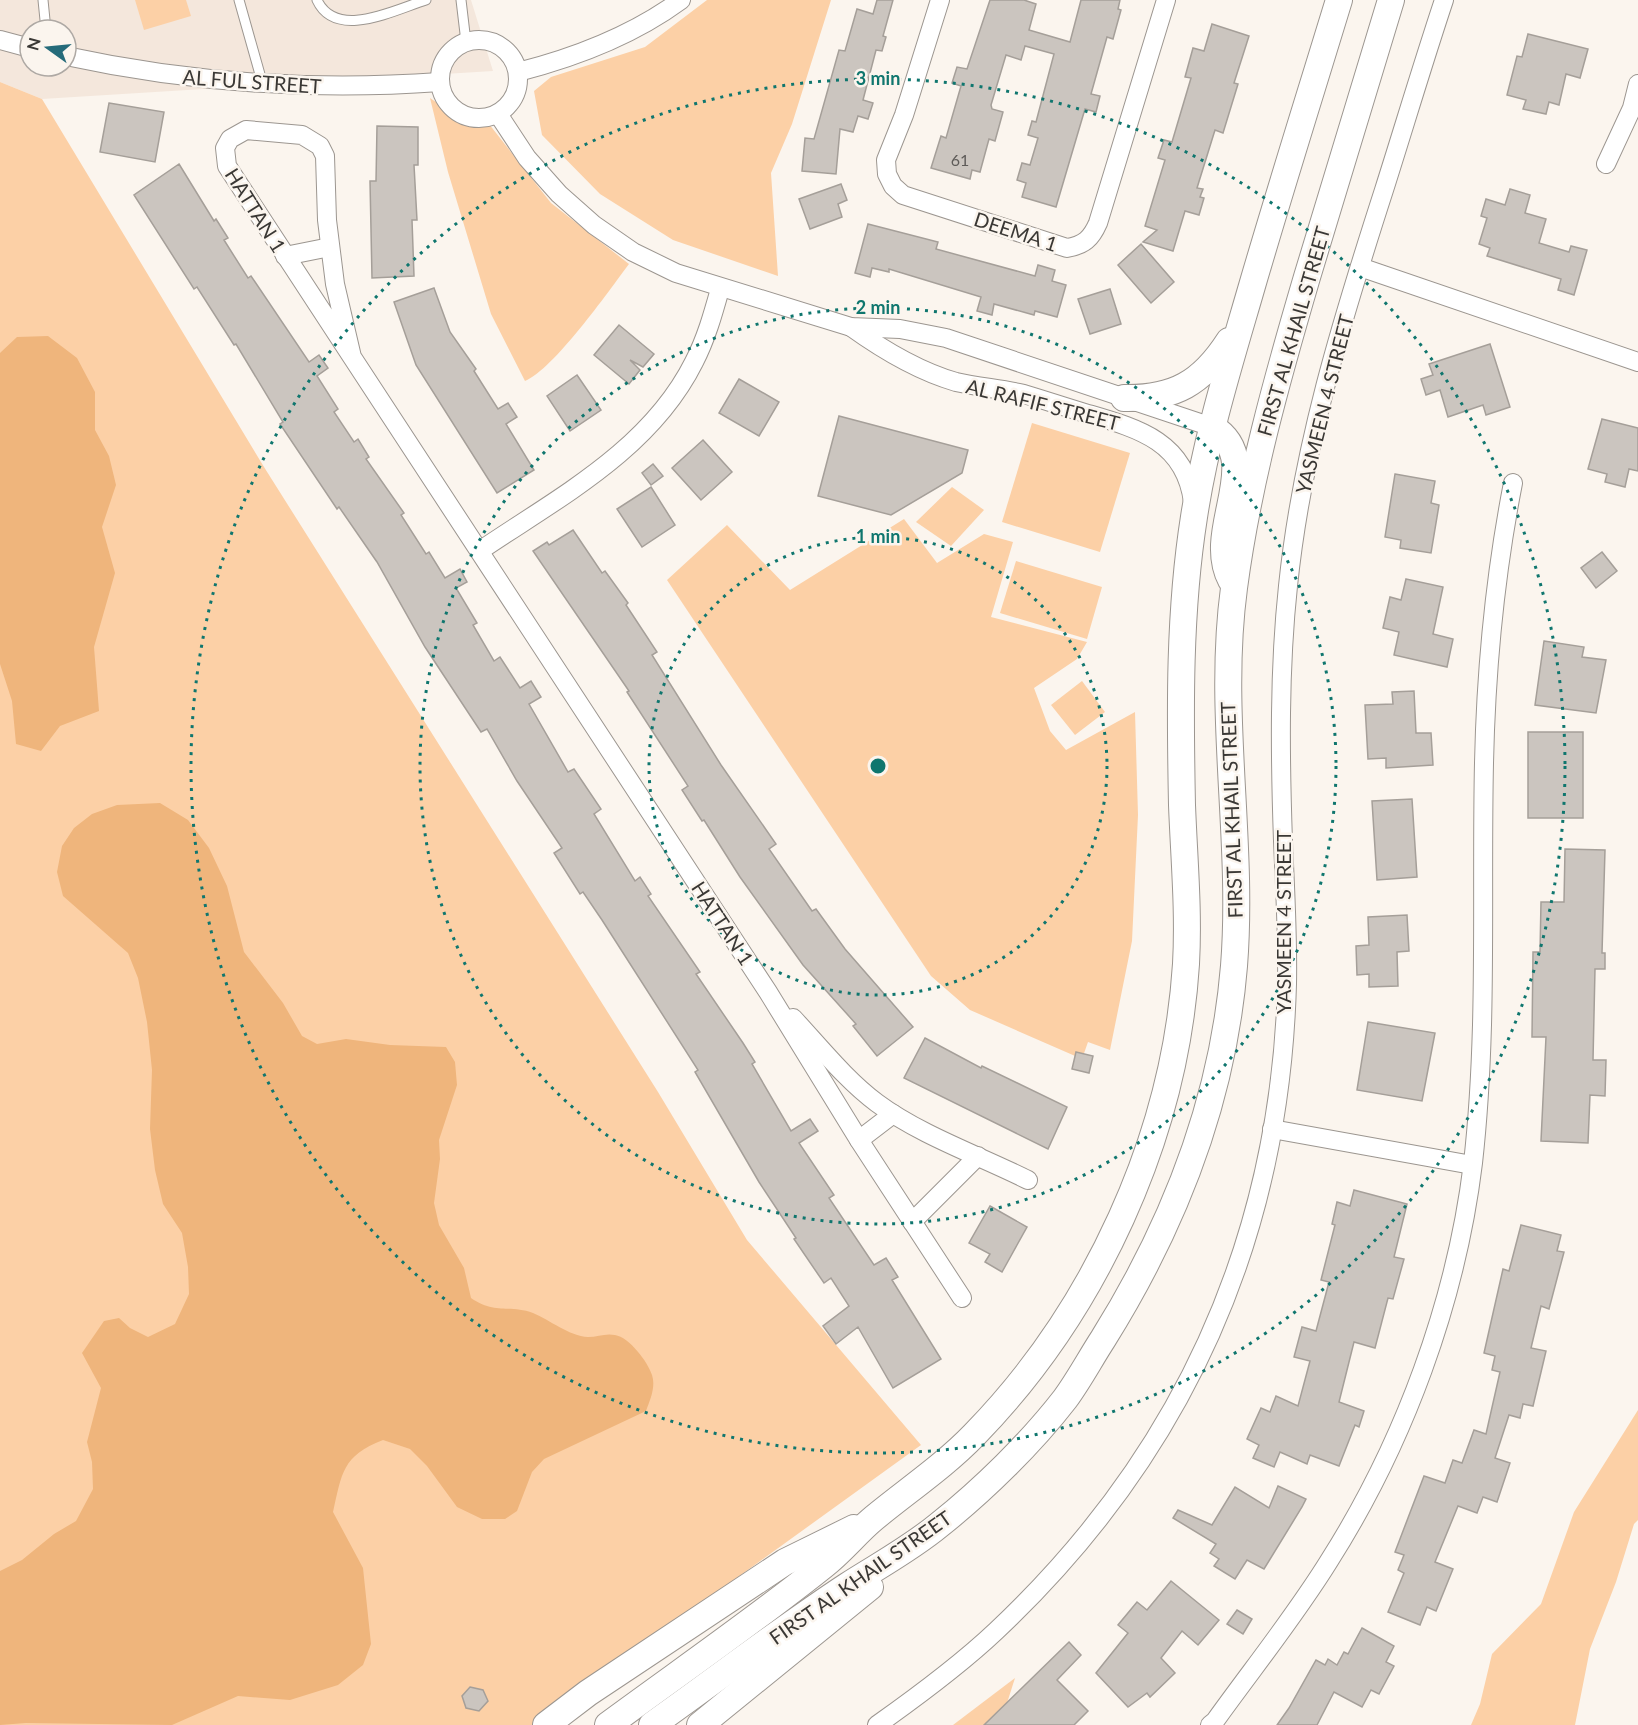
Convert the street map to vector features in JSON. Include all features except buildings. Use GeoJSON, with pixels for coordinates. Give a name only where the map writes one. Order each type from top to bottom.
{"type":"FeatureCollection","features":[{"type":"Feature","properties":{"kind":"main road","name":"FIRST AL KHAIL STREET"},"geometry":{"type":"LineString","coordinates":[[608,1725],[827,1563],[871,1520],[912,1490],[973,1437],[1032,1368],[1083,1292],[1123,1212],[1155,1130],[1176,1051],[1186,963],[1180,707],[1181,642],[1194,517],[1212,427],[1240,326],[1339,0]]}},
{"type":"Feature","properties":{"kind":"main road","name":"FIRST AL KHAIL STREET"},"geometry":{"type":"LineString","coordinates":[[652,1725],[846,1586],[902,1553],[940,1524],[1001,1469],[1066,1398],[1119,1314],[1165,1228],[1198,1142],[1221,1055],[1234,969],[1237,884],[1227,710],[1229,627],[1246,516],[1274,393],[1391,0]]}},
{"type":"Feature","properties":{"kind":"main road"},"geometry":{"type":"LineString","coordinates":[[1124,398],[1161,396],[1194,381],[1213,364],[1240,326]]}},
{"type":"Feature","properties":{"kind":"main road"},"geometry":{"type":"LineString","coordinates":[[1212,427],[1229,441],[1237,463],[1222,545],[1227,573],[1234,585]]}},
{"type":"Feature","properties":{"kind":"main road"},"geometry":{"type":"LineString","coordinates":[[546,1725],[607,1681],[785,1562],[871,1520]]}},
{"type":"Feature","properties":{"kind":"main road"},"geometry":{"type":"LineString","coordinates":[[700,1725],[857,1599],[902,1553]]}},
{"type":"Feature","properties":{"kind":"street"},"geometry":{"type":"LineString","coordinates":[[518,72],[579,55],[621,37],[681,0]]}},
{"type":"Feature","properties":{"kind":"street","name":"DEEMA 1"},"geometry":{"type":"LineString","coordinates":[[940,0],[904,115],[886,160],[887,174],[893,186],[903,195],[1067,248],[1081,245],[1092,236],[1098,223],[1166,0]]}},
{"type":"Feature","properties":{"kind":"street","name":"YASMEEN 4 STREET"},"geometry":{"type":"LineString","coordinates":[[877,1725],[931,1686],[994,1633],[1052,1575],[1122,1492],[1180,1400],[1226,1302],[1259,1198],[1272,1129],[1282,1056],[1287,986],[1281,747],[1282,667],[1288,587],[1298,508],[1313,429],[1360,267],[1444,0]]}},
{"type":"Feature","properties":{"kind":"street"},"geometry":{"type":"LineString","coordinates":[[0,40],[18,45]]}},
{"type":"Feature","properties":{"kind":"street"},"geometry":{"type":"LineString","coordinates":[[480,40],[505,49],[518,72],[515,97],[498,114],[485,119],[460,114],[450,106],[442,94],[440,82],[447,57],[466,42],[480,40]]}},
{"type":"Feature","properties":{"kind":"street","name":"AL FUL STREET"},"geometry":{"type":"LineString","coordinates":[[78,58],[154,73],[263,85],[351,87],[440,82]]}},
{"type":"Feature","properties":{"kind":"street"},"geometry":{"type":"LineString","coordinates":[[1606,164],[1628,119],[1638,84]]}},
{"type":"Feature","properties":{"kind":"street","name":"AL RAFIF STREET"},"geometry":{"type":"LineString","coordinates":[[498,114],[527,158],[559,194],[594,225],[633,252],[676,273],[720,289],[851,327],[900,329],[946,338],[1212,427]]}},
{"type":"Feature","properties":{"kind":"street","name":"HATTAN 1"},"geometry":{"type":"LineString","coordinates":[[352,357],[334,284],[324,156],[320,146],[302,135],[246,130],[230,139],[225,148],[227,166],[285,256],[352,357],[481,550],[768,992],[859,1140],[962,1298]]}},
{"type":"Feature","properties":{"kind":"street"},"geometry":{"type":"LineString","coordinates":[[285,256],[330,247]]}},
{"type":"Feature","properties":{"kind":"street"},"geometry":{"type":"LineString","coordinates":[[1360,267],[1638,362]]}},
{"type":"Feature","properties":{"kind":"street"},"geometry":{"type":"LineString","coordinates":[[481,550],[622,453],[650,426],[674,396],[694,363],[710,327],[720,289]]}},
{"type":"Feature","properties":{"kind":"street","name":"AL RAFIF STREET"},"geometry":{"type":"LineString","coordinates":[[851,327],[891,354],[934,374],[956,381],[1023,394],[1144,432],[1169,450],[1181,464],[1189,481],[1194,517]]}},
{"type":"Feature","properties":{"kind":"street"},"geometry":{"type":"LineString","coordinates":[[1210,1725],[1329,1561],[1371,1488],[1406,1410],[1435,1331],[1457,1249],[1472,1165],[1483,1028],[1484,761],[1490,661],[1505,524],[1513,483]]}},
{"type":"Feature","properties":{"kind":"street"},"geometry":{"type":"LineString","coordinates":[[768,992],[863,1092],[893,1114],[1028,1180]]}},
{"type":"Feature","properties":{"kind":"street"},"geometry":{"type":"LineString","coordinates":[[859,1140],[893,1114]]}},
{"type":"Feature","properties":{"kind":"street"},"geometry":{"type":"LineString","coordinates":[[1272,1129],[1472,1165]]}},
{"type":"Feature","properties":{"kind":"street"},"geometry":{"type":"LineString","coordinates":[[912,1222],[978,1156]]}},
{"type":"Feature","properties":{"kind":"lane"},"geometry":{"type":"LineString","coordinates":[[239,0],[263,85]]}},
{"type":"Feature","properties":{"kind":"lane"},"geometry":{"type":"LineString","coordinates":[[317,0],[327,13],[350,21],[426,0]]}},
{"type":"Feature","properties":{"kind":"lane"},"geometry":{"type":"LineString","coordinates":[[461,0],[466,42]]}},
{"type":"Feature","properties":{"kind":"lane"},"geometry":{"type":"LineString","coordinates":[[40,1],[44,18]]}},
{"type":"Feature","properties":{"kind":"shaded area"},"geometry":{"type":"Polygon","coordinates":[[[0,0],[471,0],[493,71],[42,99],[0,82],[0,0]]]}},
{"type":"Feature","properties":{"kind":"shaded area"},"geometry":{"type":"Polygon","coordinates":[[[135,0],[186,0],[191,16],[144,30],[135,0]]]}},
{"type":"Feature","properties":{"kind":"shaded area"},"geometry":{"type":"Polygon","coordinates":[[[707,0],[831,0],[792,124],[771,173],[778,276],[673,240],[600,194],[542,135],[534,91],[551,77],[645,47],[707,0]]]}},
{"type":"Feature","properties":{"kind":"shaded area"},"geometry":{"type":"Polygon","coordinates":[[[0,82],[42,99],[264,467],[658,1092],[747,1240],[921,1445],[533,1725],[0,1725],[0,82]]]}},
{"type":"Feature","properties":{"kind":"shaded area"},"geometry":{"type":"Polygon","coordinates":[[[430,98],[464,121],[489,124],[551,203],[629,264],[595,310],[551,362],[525,381],[491,314],[448,172],[430,98]]]}},
{"type":"Feature","properties":{"kind":"shaded area"},"geometry":{"type":"Polygon","coordinates":[[[48,336],[77,358],[95,392],[95,430],[109,456],[116,485],[102,527],[115,573],[94,647],[99,711],[60,726],[41,751],[16,744],[12,701],[0,664],[0,353],[17,337],[48,336]]]}},
{"type":"Feature","properties":{"kind":"shaded area"},"geometry":{"type":"Polygon","coordinates":[[[1032,423],[1130,453],[1100,552],[1002,522],[1032,423]]]}},
{"type":"Feature","properties":{"kind":"shaded area"},"geometry":{"type":"Polygon","coordinates":[[[952,487],[984,510],[951,546],[916,522],[952,487]]]}},
{"type":"Feature","properties":{"kind":"shaded area"},"geometry":{"type":"Polygon","coordinates":[[[904,519],[937,563],[984,534],[1013,542],[991,617],[1087,642],[1077,659],[1034,688],[1050,731],[1066,750],[1135,712],[1138,815],[1132,941],[1110,1050],[1088,1042],[1082,1059],[970,1010],[931,976],[667,580],[727,525],[790,590],[904,519]]]}},
{"type":"Feature","properties":{"kind":"shaded area"},"geometry":{"type":"Polygon","coordinates":[[[1016,561],[1102,587],[1087,639],[1000,613],[1016,561]]]}},
{"type":"Feature","properties":{"kind":"shaded area"},"geometry":{"type":"Polygon","coordinates":[[[1082,681],[1105,712],[1075,735],[1051,705],[1082,681]]]}},
{"type":"Feature","properties":{"kind":"shaded area"},"geometry":{"type":"Polygon","coordinates":[[[160,803],[188,820],[209,848],[227,886],[244,952],[283,1003],[302,1036],[317,1044],[346,1039],[390,1045],[446,1047],[455,1062],[457,1085],[439,1140],[440,1159],[434,1203],[439,1225],[464,1268],[471,1298],[495,1308],[517,1309],[533,1313],[581,1336],[611,1335],[626,1340],[646,1364],[652,1375],[653,1389],[646,1411],[544,1459],[532,1472],[517,1511],[505,1519],[482,1519],[457,1507],[427,1466],[410,1449],[383,1440],[359,1453],[346,1467],[342,1476],[333,1512],[363,1568],[371,1644],[363,1665],[338,1685],[290,1700],[238,1696],[172,1725],[26,1723],[0,1725],[0,1571],[22,1560],[54,1534],[76,1521],[93,1489],[92,1462],[87,1442],[101,1388],[82,1353],[104,1321],[119,1318],[130,1328],[148,1337],[175,1324],[189,1294],[188,1267],[182,1233],[163,1204],[155,1170],[150,1129],[152,1070],[147,1022],[138,978],[128,953],[63,896],[57,872],[62,846],[74,828],[92,814],[117,805],[160,803]]]}},
{"type":"Feature","properties":{"kind":"shaded area"},"geometry":{"type":"Polygon","coordinates":[[[1638,1410],[1638,1520],[1634,1524],[1616,1582],[1590,1649],[1575,1725],[1471,1725],[1480,1704],[1492,1654],[1541,1604],[1574,1512],[1638,1410]]]}},
{"type":"Feature","properties":{"kind":"shaded area"},"geometry":{"type":"Polygon","coordinates":[[[1015,1678],[1000,1725],[953,1725],[1015,1678]]]}}]}
